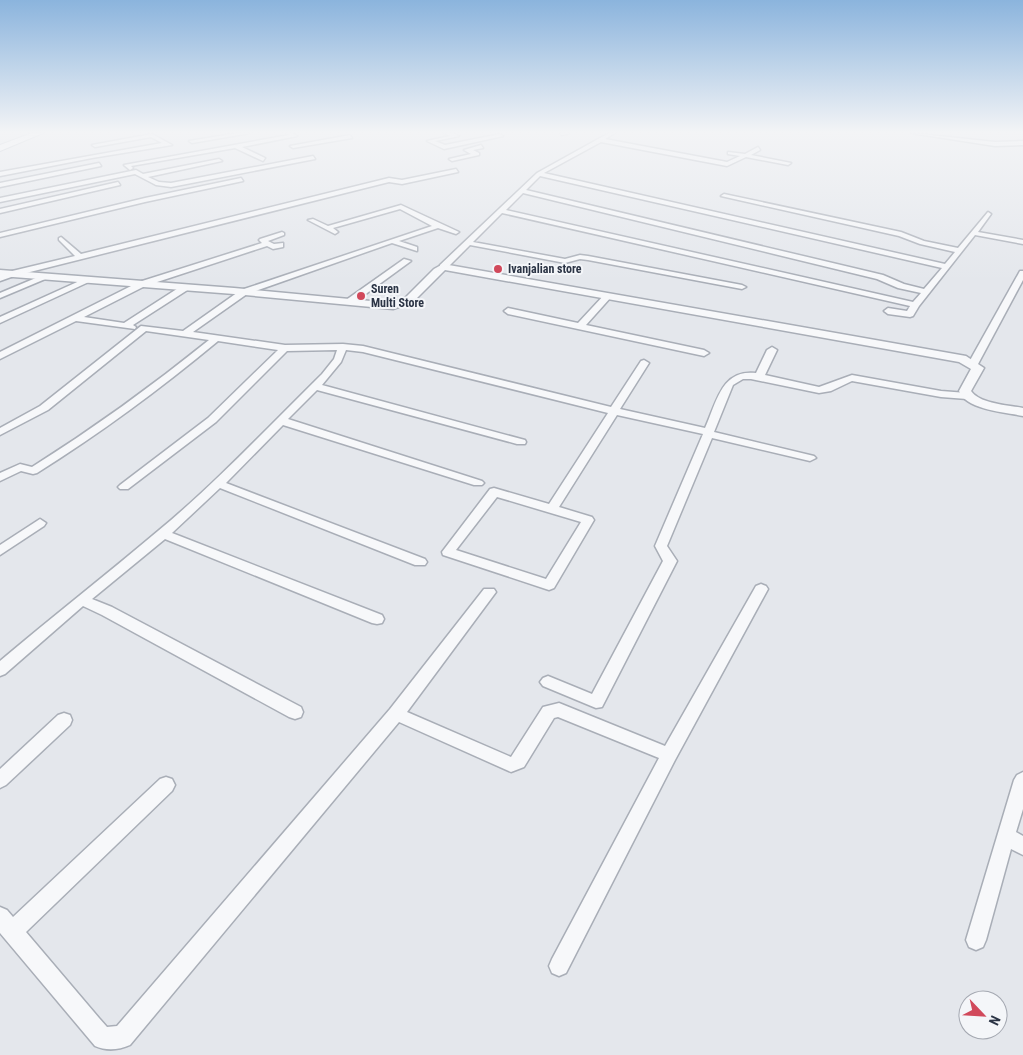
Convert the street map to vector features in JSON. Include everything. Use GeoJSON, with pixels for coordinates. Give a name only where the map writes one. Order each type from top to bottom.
{"type":"FeatureCollection","features":[{"type":"Feature","properties":{"kind":"street"},"geometry":{"type":"LineString","coordinates":[[0,185],[14,182]]}},
{"type":"Feature","properties":{"kind":"street"},"geometry":{"type":"LineString","coordinates":[[0,200],[100,182]]}},
{"type":"Feature","properties":{"kind":"street"},"geometry":{"type":"LineString","coordinates":[[0,211],[125,182]]}},
{"type":"Feature","properties":{"kind":"street"},"geometry":{"type":"LineString","coordinates":[[155,182],[171,186],[190,182]]}},
{"type":"Feature","properties":{"kind":"street"},"geometry":{"type":"LineString","coordinates":[[0,235],[134,202],[230,182]]}},
{"type":"Feature","properties":{"kind":"street"},"geometry":{"type":"LineString","coordinates":[[0,279],[80,256],[380,182]]}},
{"type":"Feature","properties":{"kind":"street"},"geometry":{"type":"LineString","coordinates":[[0,273],[186,287],[393,306],[409,300],[530,182]]}},
{"type":"Feature","properties":{"kind":"street"},"geometry":{"type":"LineString","coordinates":[[575,182],[946,266]]}},
{"type":"Feature","properties":{"kind":"street"},"geometry":{"type":"LineString","coordinates":[[521,191],[880,277],[901,286],[925,292]]}},
{"type":"Feature","properties":{"kind":"street"},"geometry":{"type":"LineString","coordinates":[[724,196],[901,234],[922,243],[960,251]]}},
{"type":"Feature","properties":{"kind":"street"},"geometry":{"type":"LineString","coordinates":[[121,197],[134,202]]}},
{"type":"Feature","properties":{"kind":"street"},"geometry":{"type":"LineString","coordinates":[[387,201],[438,226],[456,232]]}},
{"type":"Feature","properties":{"kind":"street"},"geometry":{"type":"LineString","coordinates":[[84,206],[94,212]]}},
{"type":"Feature","properties":{"kind":"street"},"geometry":{"type":"LineString","coordinates":[[327,228],[401,207]]}},
{"type":"Feature","properties":{"kind":"street"},"geometry":{"type":"LineString","coordinates":[[502,211],[914,305]]}},
{"type":"Feature","properties":{"kind":"street"},"geometry":{"type":"LineString","coordinates":[[888,310],[910,314],[914,305],[960,251],[988,214]]}},
{"type":"Feature","properties":{"kind":"street"},"geometry":{"type":"LineString","coordinates":[[42,216],[52,222]]}},
{"type":"Feature","properties":{"kind":"street"},"geometry":{"type":"LineString","coordinates":[[311,220],[337,233]]}},
{"type":"Feature","properties":{"kind":"street"},"geometry":{"type":"LineString","coordinates":[[185,334],[244,292],[438,226]]}},
{"type":"Feature","properties":{"kind":"street"},"geometry":{"type":"LineString","coordinates":[[186,229],[198,236]]}},
{"type":"Feature","properties":{"kind":"street"},"geometry":{"type":"LineString","coordinates":[[974,232],[1023,242]]}},
{"type":"Feature","properties":{"kind":"street"},"geometry":{"type":"LineString","coordinates":[[280,245],[273,247],[262,240],[282,234]]}},
{"type":"Feature","properties":{"kind":"street"},"geometry":{"type":"LineString","coordinates":[[60,239],[80,256]]}},
{"type":"Feature","properties":{"kind":"street"},"geometry":{"type":"LineString","coordinates":[[392,241],[414,249]]}},
{"type":"Feature","properties":{"kind":"street"},"geometry":{"type":"LineString","coordinates":[[469,243],[565,260],[580,257],[588,258],[742,287]]}},
{"type":"Feature","properties":{"kind":"street"},"geometry":{"type":"LineString","coordinates":[[0,356],[142,284],[267,244]]}},
{"type":"Feature","properties":{"kind":"street"},"geometry":{"type":"LineString","coordinates":[[349,302],[407,261]]}},
{"type":"Feature","properties":{"kind":"street"},"geometry":{"type":"LineString","coordinates":[[443,267],[962,359],[978,368],[965,391],[967,396]]}},
{"type":"Feature","properties":{"kind":"street"},"geometry":{"type":"LineString","coordinates":[[973,364],[987,341],[993,324],[1023,273]]}},
{"type":"Feature","properties":{"kind":"street"},"geometry":{"type":"LineString","coordinates":[[0,296],[46,277]]}},
{"type":"Feature","properties":{"kind":"street"},"geometry":{"type":"LineString","coordinates":[[0,320],[89,280]]}},
{"type":"Feature","properties":{"kind":"street"},"geometry":{"type":"LineString","coordinates":[[125,326],[186,287]]}},
{"type":"Feature","properties":{"kind":"street"},"geometry":{"type":"LineString","coordinates":[[580,326],[608,296]]}},
{"type":"Feature","properties":{"kind":"street"},"geometry":{"type":"LineString","coordinates":[[508,311],[704,352]]}},
{"type":"Feature","properties":{"kind":"street"},"geometry":{"type":"LineString","coordinates":[[74,318],[285,348],[343,347],[363,349],[810,458]]}},
{"type":"Feature","properties":{"kind":"street"},"geometry":{"type":"LineString","coordinates":[[0,432],[52,402],[144,328]]}},
{"type":"Feature","properties":{"kind":"street"},"geometry":{"type":"LineString","coordinates":[[0,478],[20,466],[33,471],[90,435],[160,384],[216,338]]}},
{"type":"Feature","properties":{"kind":"street"},"geometry":{"type":"LineString","coordinates":[[0,670],[81,600],[163,534],[218,484],[315,386],[338,360],[343,347]]}},
{"type":"Feature","properties":{"kind":"street"},"geometry":{"type":"LineString","coordinates":[[124,487],[212,420],[285,348]]}},
{"type":"Feature","properties":{"kind":"street"},"geometry":{"type":"LineString","coordinates":[[759,378],[772,350]]}},
{"type":"Feature","properties":{"kind":"street"},"geometry":{"type":"LineString","coordinates":[[552,509],[644,363]]}},
{"type":"Feature","properties":{"kind":"street"},"geometry":{"type":"LineString","coordinates":[[548,682],[596,702],[670,561],[661,546],[729,384],[741,376],[819,390],[830,388],[841,380],[852,378],[941,394],[967,396],[976,402],[1023,412]]}},
{"type":"Feature","properties":{"kind":"street"},"geometry":{"type":"LineString","coordinates":[[315,386],[521,442]]}},
{"type":"Feature","properties":{"kind":"street"},"geometry":{"type":"LineString","coordinates":[[281,421],[478,482]]}},
{"type":"Feature","properties":{"kind":"street"},"geometry":{"type":"LineString","coordinates":[[218,484],[246,493],[420,562]]}},
{"type":"Feature","properties":{"kind":"street"},"geometry":{"type":"LineString","coordinates":[[494,492],[552,509],[588,520],[549,585],[448,552],[494,492]]}},
{"type":"Feature","properties":{"kind":"street"},"geometry":{"type":"LineString","coordinates":[[0,551],[40,523]]}},
{"type":"Feature","properties":{"kind":"street"},"geometry":{"type":"LineString","coordinates":[[163,534],[185,541],[377,619]]}},
{"type":"Feature","properties":{"kind":"street"},"geometry":{"type":"LineString","coordinates":[[559,966],[669,755],[761,589]]}},
{"type":"Feature","properties":{"kind":"street"},"geometry":{"type":"LineString","coordinates":[[166,785],[6,925],[103,1038],[122,1037],[396,714],[489,592]]}},
{"type":"Feature","properties":{"kind":"street"},"geometry":{"type":"LineString","coordinates":[[81,600],[108,611],[295,712]]}},
{"type":"Feature","properties":{"kind":"street"},"geometry":{"type":"LineString","coordinates":[[396,714],[511,765],[518,762],[549,712],[558,710],[669,755]]}},
{"type":"Feature","properties":{"kind":"street"},"geometry":{"type":"LineString","coordinates":[[0,780],[64,720]]}},
{"type":"Feature","properties":{"kind":"street"},"geometry":{"type":"LineString","coordinates":[[976,940],[1015,841],[1023,780]]}},
{"type":"Feature","properties":{"kind":"place","name":"Ivanjalian store"},"geometry":{"type":"Point","coordinates":[498,269]}},
{"type":"Feature","properties":{"kind":"place","name":"Suren Multi Store"},"geometry":{"type":"Point","coordinates":[361,296]}}]}
